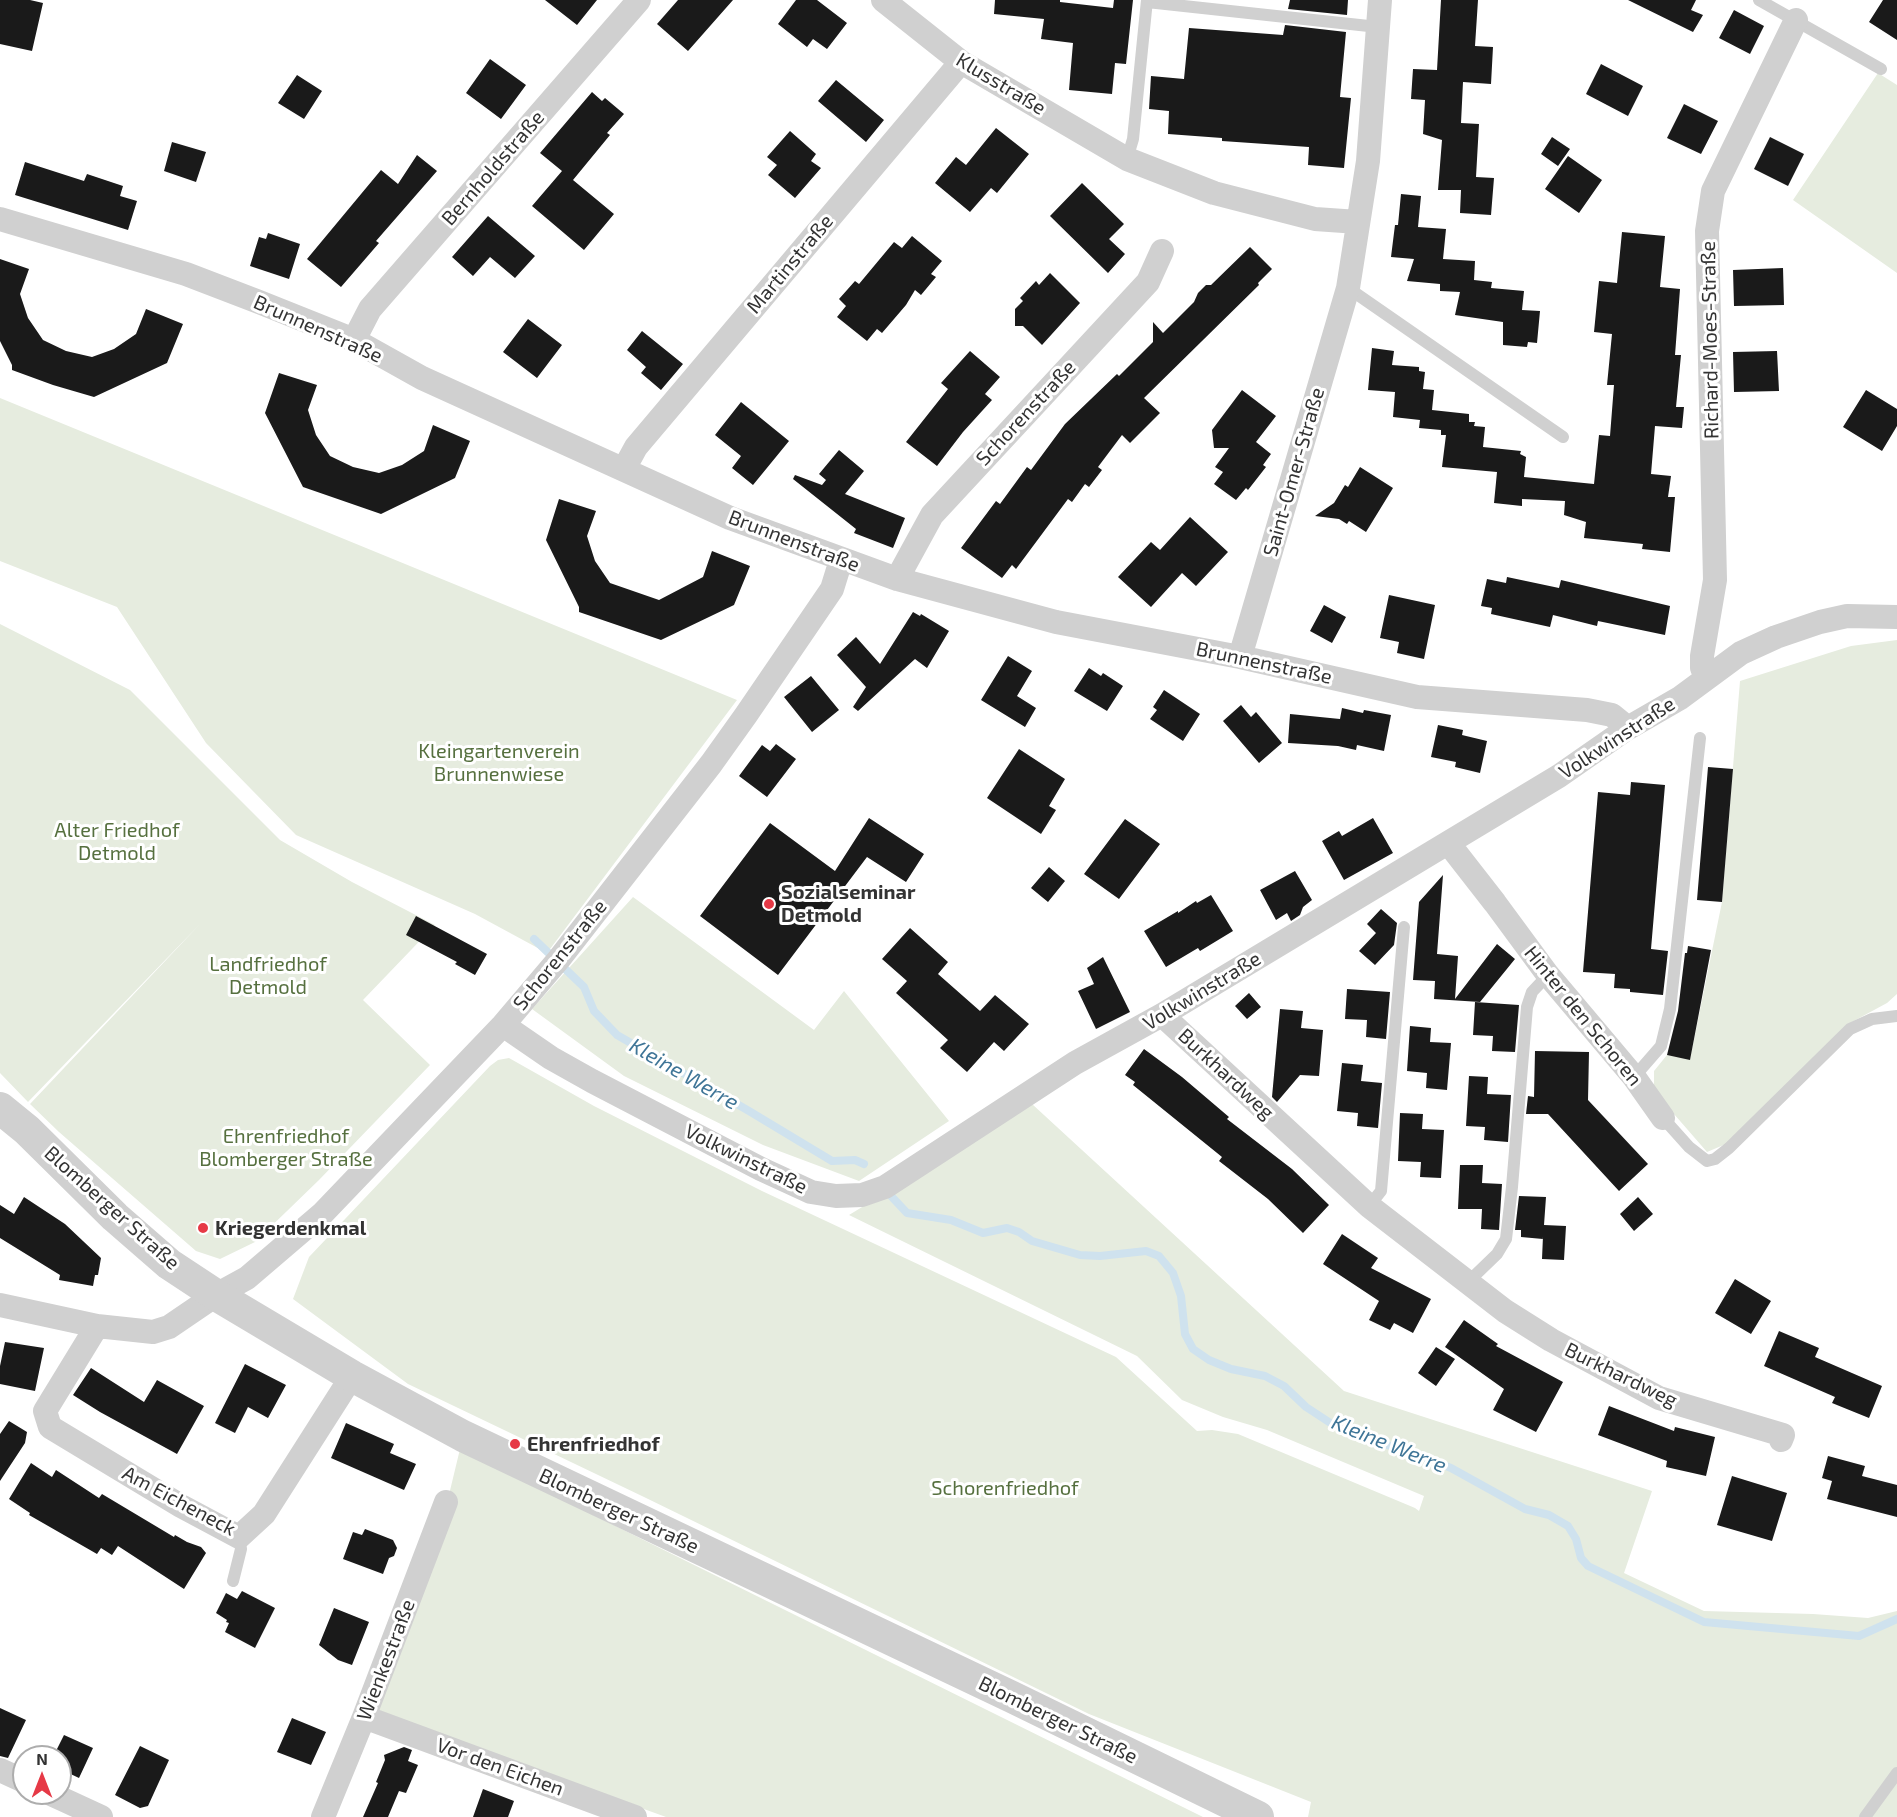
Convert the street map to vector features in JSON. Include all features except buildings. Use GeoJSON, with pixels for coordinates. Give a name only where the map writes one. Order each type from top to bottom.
{"type":"FeatureCollection","features":[{"type":"Feature","properties":{"kind":"street","name":"Bernholdstraße"},"geometry":{"type":"LineString","coordinates":[[354,340],[370,309],[639,0]]}},
{"type":"Feature","properties":{"kind":"street","name":"Klusstraße"},"geometry":{"type":"LineString","coordinates":[[883,0],[961,62],[1127,159],[1214,193],[1315,219],[1358,222]]}},
{"type":"Feature","properties":{"kind":"street","name":"Saint-Omer-Straße"},"geometry":{"type":"LineString","coordinates":[[1240,657],[1348,288],[1368,161],[1380,0]]}},
{"type":"Feature","properties":{"kind":"street","name":"Richard-Moes-Straße"},"geometry":{"type":"LineString","coordinates":[[1706,677],[1702,668],[1702,650],[1715,580],[1707,231],[1713,191],[1796,20]]}},
{"type":"Feature","properties":{"kind":"street","name":"Martinstraße"},"geometry":{"type":"LineString","coordinates":[[624,469],[636,447],[961,62]]}},
{"type":"Feature","properties":{"kind":"street","name":"Brunnenstraße"},"geometry":{"type":"LineString","coordinates":[[0,219],[186,274],[354,340],[422,378],[730,518],[897,579],[1056,622],[1240,657],[1417,697],[1587,710],[1612,715],[1628,728]]}},
{"type":"Feature","properties":{"kind":"street","name":"Schorenstraße"},"geometry":{"type":"LineString","coordinates":[[897,579],[932,515],[1148,282],[1162,251]]}},
{"type":"Feature","properties":{"kind":"street","name":"Schorenstraße"},"geometry":{"type":"LineString","coordinates":[[0,1305],[97,1326],[153,1332],[169,1327],[216,1295],[247,1278],[323,1213],[503,1025],[554,965],[711,764],[746,715],[832,589],[841,560]]}},
{"type":"Feature","properties":{"kind":"street","name":"Volkwinstraße"},"geometry":{"type":"LineString","coordinates":[[503,1025],[609,1096],[761,1169],[811,1192],[836,1196],[862,1195],[885,1187],[1075,1063],[1162,1015],[1449,844],[1559,776],[1628,728],[1680,698],[1742,652],[1820,622],[1847,616],[1897,617]]}},
{"type":"Feature","properties":{"kind":"street","name":"Hinter den Schoren"},"geometry":{"type":"LineString","coordinates":[[1449,844],[1496,903],[1548,975],[1635,1077],[1663,1118]]}},
{"type":"Feature","properties":{"kind":"street","name":"Burkhardweg"},"geometry":{"type":"LineString","coordinates":[[1162,1015],[1370,1206],[1506,1311],[1551,1340],[1659,1398],[1783,1435],[1781,1440]]}},
{"type":"Feature","properties":{"kind":"street","name":"Blomberger Straße"},"geometry":{"type":"LineString","coordinates":[[0,1108],[27,1130],[169,1264],[216,1295],[352,1376],[463,1436],[1012,1697],[1258,1817]]}},
{"type":"Feature","properties":{"kind":"street","name":"Am Eicheneck"},"geometry":{"type":"LineString","coordinates":[[97,1326],[45,1411],[50,1427],[181,1506],[239,1537],[264,1514],[352,1376]]}},
{"type":"Feature","properties":{"kind":"street","name":"Wienkestraße"},"geometry":{"type":"LineString","coordinates":[[323,1817],[364,1717],[446,1502]]}},
{"type":"Feature","properties":{"kind":"street","name":"Vor den Eichen"},"geometry":{"type":"LineString","coordinates":[[364,1717],[635,1817]]}},
{"type":"Feature","properties":{"kind":"street"},"geometry":{"type":"LineString","coordinates":[[72,1804],[101,1817]]}},
{"type":"Feature","properties":{"kind":"lane"},"geometry":{"type":"LineString","coordinates":[[1759,0],[1881,69]]}},
{"type":"Feature","properties":{"kind":"lane"},"geometry":{"type":"LineString","coordinates":[[1127,159],[1133,140],[1147,1],[1378,27]]}},
{"type":"Feature","properties":{"kind":"lane"},"geometry":{"type":"LineString","coordinates":[[1348,288],[1563,437]]}},
{"type":"Feature","properties":{"kind":"lane"},"geometry":{"type":"LineString","coordinates":[[1635,1077],[1661,1046],[1670,1009],[1700,738]]}},
{"type":"Feature","properties":{"kind":"lane"},"geometry":{"type":"LineString","coordinates":[[1370,1206],[1381,1191],[1404,927]]}},
{"type":"Feature","properties":{"kind":"lane"},"geometry":{"type":"LineString","coordinates":[[1468,1282],[1497,1254],[1506,1239],[1514,1175],[1527,1007],[1532,992],[1548,975]]}},
{"type":"Feature","properties":{"kind":"lane","name":"Hinter den Schoren"},"geometry":{"type":"LineString","coordinates":[[1663,1118],[1689,1147],[1707,1161],[1715,1159],[1730,1148],[1850,1029],[1872,1018],[1897,1016]]}},
{"type":"Feature","properties":{"kind":"lane"},"geometry":{"type":"LineString","coordinates":[[233,1581],[241,1549],[239,1537]]}},
{"type":"Feature","properties":{"kind":"lane"},"geometry":{"type":"LineString","coordinates":[[1865,1817],[1897,1773]]}},
{"type":"Feature","properties":{"kind":"green space"},"geometry":{"type":"Polygon","coordinates":[[[1878,73],[1897,85],[1897,273],[1793,200],[1878,73]]]}},
{"type":"Feature","properties":{"kind":"green space","name":"Kleingartenverein Brunnenwiese"},"geometry":{"type":"Polygon","coordinates":[[[0,398],[737,700],[547,953],[475,914],[296,835],[206,743],[117,607],[0,561],[0,398]]]}},
{"type":"Feature","properties":{"kind":"green space"},"geometry":{"type":"Polygon","coordinates":[[[0,624],[130,690],[280,840],[352,882],[435,925],[363,1000],[430,1065],[319,1180],[255,1242],[220,1259],[196,1251],[30,1104],[201,923],[28,1102],[0,1073],[0,624]]]}},
{"type":"Feature","properties":{"kind":"green space"},"geometry":{"type":"Polygon","coordinates":[[[1897,640],[1897,994],[1887,1003],[1850,1023],[1726,1144],[1707,1152],[1654,1091],[1654,1071],[1667,1055],[1690,1059],[1722,902],[1740,681],[1851,646],[1897,640]]]}},
{"type":"Feature","properties":{"kind":"green space"},"geometry":{"type":"Polygon","coordinates":[[[633,897],[814,1030],[844,991],[949,1121],[859,1181],[763,1145],[624,1076],[532,1009],[633,897]]]}},
{"type":"Feature","properties":{"kind":"green space","name":"Schorenfriedhof"},"geometry":{"type":"Polygon","coordinates":[[[509,1058],[594,1106],[762,1191],[1116,1357],[1197,1431],[1212,1430],[1238,1434],[1419,1511],[1424,1496],[1267,1430],[1223,1417],[1182,1400],[1137,1356],[849,1215],[1032,1104],[1344,1391],[1652,1491],[1624,1573],[1704,1611],[1868,1618],[1897,1611],[1897,1817],[1308,1817],[1311,1802],[1089,1714],[408,1384],[293,1299],[309,1257],[490,1066],[498,1060],[509,1058]]]}},
{"type":"Feature","properties":{"kind":"green space"},"geometry":{"type":"Polygon","coordinates":[[[460,1449],[1203,1817],[666,1817],[378,1713],[447,1503],[460,1449]]]}},
{"type":"Feature","properties":{"kind":"waterway","name":"Kleine Werre"},"geometry":{"type":"LineString","coordinates":[[534,939],[584,987],[594,1011],[617,1035],[832,1161],[855,1160],[864,1164]]}},
{"type":"Feature","properties":{"kind":"waterway","name":"Kleine Werre"},"geometry":{"type":"LineString","coordinates":[[892,1197],[907,1213],[951,1220],[983,1233],[1007,1228],[1019,1232],[1032,1241],[1080,1255],[1100,1256],[1146,1251],[1159,1256],[1173,1273],[1181,1296],[1185,1334],[1193,1349],[1209,1360],[1231,1369],[1265,1376],[1284,1386],[1306,1407],[1332,1424],[1361,1437],[1413,1453],[1451,1468],[1525,1509],[1549,1515],[1568,1526],[1576,1539],[1581,1558],[1588,1566],[1704,1622],[1859,1636],[1897,1619]]}},
{"type":"Feature","properties":{"kind":"place","name":"Sozialseminar Detmold"},"geometry":{"type":"Point","coordinates":[769,904]}},
{"type":"Feature","properties":{"kind":"place","name":"Kriegerdenkmal"},"geometry":{"type":"Point","coordinates":[203,1228]}},
{"type":"Feature","properties":{"kind":"place","name":"Ehrenfriedhof"},"geometry":{"type":"Point","coordinates":[515,1444]}},
{"type":"Feature","properties":{"kind":"park label","name":"Alter Friedhof Detmold"},"geometry":{"type":"Point","coordinates":[117,842]}},
{"type":"Feature","properties":{"kind":"park label","name":"Landfriedhof Detmold"},"geometry":{"type":"Point","coordinates":[268,976]}},
{"type":"Feature","properties":{"kind":"park label","name":"Ehrenfriedhof Blomberger Straße"},"geometry":{"type":"Point","coordinates":[286,1148]}}]}
